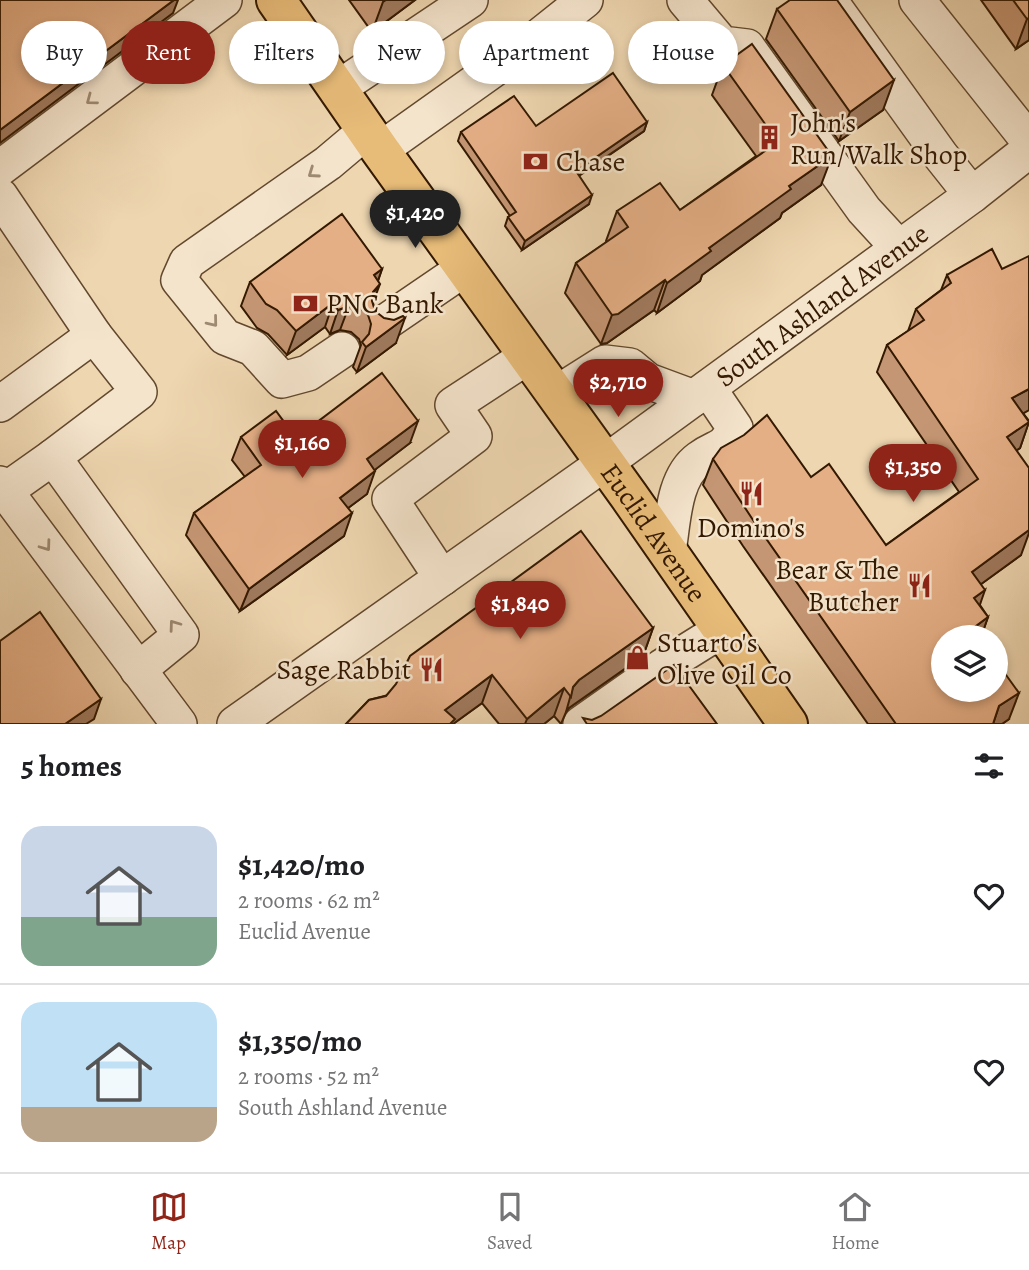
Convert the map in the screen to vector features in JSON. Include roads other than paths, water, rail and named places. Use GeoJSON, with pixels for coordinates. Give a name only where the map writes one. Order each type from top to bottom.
{"type":"FeatureCollection","features":[{"type":"Feature","properties":{"kind":"main road","name":"Euclid Avenue"},"geometry":{"type":"LineString","coordinates":[[276,0],[373,140],[606,462],[788,724]]}},
{"type":"Feature","properties":{"kind":"street"},"geometry":{"type":"LineString","coordinates":[[0,168],[225,0]]}},
{"type":"Feature","properties":{"kind":"street"},"geometry":{"type":"LineString","coordinates":[[337,89],[470,0]]}},
{"type":"Feature","properties":{"kind":"street"},"geometry":{"type":"LineString","coordinates":[[685,0],[722,44],[747,47],[864,210],[899,248]]}},
{"type":"Feature","properties":{"kind":"street"},"geometry":{"type":"LineString","coordinates":[[830,0],[941,156],[972,195]]}},
{"type":"Feature","properties":{"kind":"street"},"geometry":{"type":"LineString","coordinates":[[917,0],[1029,141]]}},
{"type":"Feature","properties":{"kind":"street"},"geometry":{"type":"LineString","coordinates":[[342,350],[308,373],[282,380],[253,348],[225,337],[179,280],[187,262],[328,163],[373,140],[536,39],[580,2]]}},
{"type":"Feature","properties":{"kind":"street","name":"South Ashland Avenue"},"geometry":{"type":"LineString","coordinates":[[235,724],[606,462],[972,195],[1029,150]]}},
{"type":"Feature","properties":{"kind":"street"},"geometry":{"type":"LineString","coordinates":[[0,196],[94,335],[139,392],[53,457],[2,488],[179,724]]}},
{"type":"Feature","properties":{"kind":"street"},"geometry":{"type":"LineString","coordinates":[[383,324],[465,268]]}},
{"type":"Feature","properties":{"kind":"street"},"geometry":{"type":"LineString","coordinates":[[0,404],[94,335]]}},
{"type":"Feature","properties":{"kind":"street"},"geometry":{"type":"LineString","coordinates":[[442,578],[390,499],[474,436],[453,405],[528,356]]}},
{"type":"Feature","properties":{"kind":"street"},"geometry":{"type":"LineString","coordinates":[[556,394],[605,363],[630,366],[648,381],[701,393],[735,428],[726,445],[700,459],[688,470],[676,501],[668,551]]}},
{"type":"Feature","properties":{"kind":"street"},"geometry":{"type":"LineString","coordinates":[[53,457],[181,635],[138,670]]}},
{"type":"Feature","properties":{"kind":"street"},"geometry":{"type":"LineString","coordinates":[[582,724],[662,667],[723,629]]}},
{"type":"Feature","properties":{"kind":"place","name":"John's Run/Walk Shop"},"geometry":{"type":"Point","coordinates":[770,138]}},
{"type":"Feature","properties":{"kind":"place","name":"Chase"},"geometry":{"type":"Point","coordinates":[536,161]}},
{"type":"Feature","properties":{"kind":"place","name":"PNC Bank"},"geometry":{"type":"Point","coordinates":[306,303]}},
{"type":"Feature","properties":{"kind":"place","name":"Domino's"},"geometry":{"type":"Point","coordinates":[751,493]}},
{"type":"Feature","properties":{"kind":"place","name":"Bear & The Butcher"},"geometry":{"type":"Point","coordinates":[919,585]}},
{"type":"Feature","properties":{"kind":"place","name":"Stuarto's Olive Oil Co"},"geometry":{"type":"Point","coordinates":[637,658]}},
{"type":"Feature","properties":{"kind":"place","name":"Sage Rabbit"},"geometry":{"type":"Point","coordinates":[431,669]}}]}
